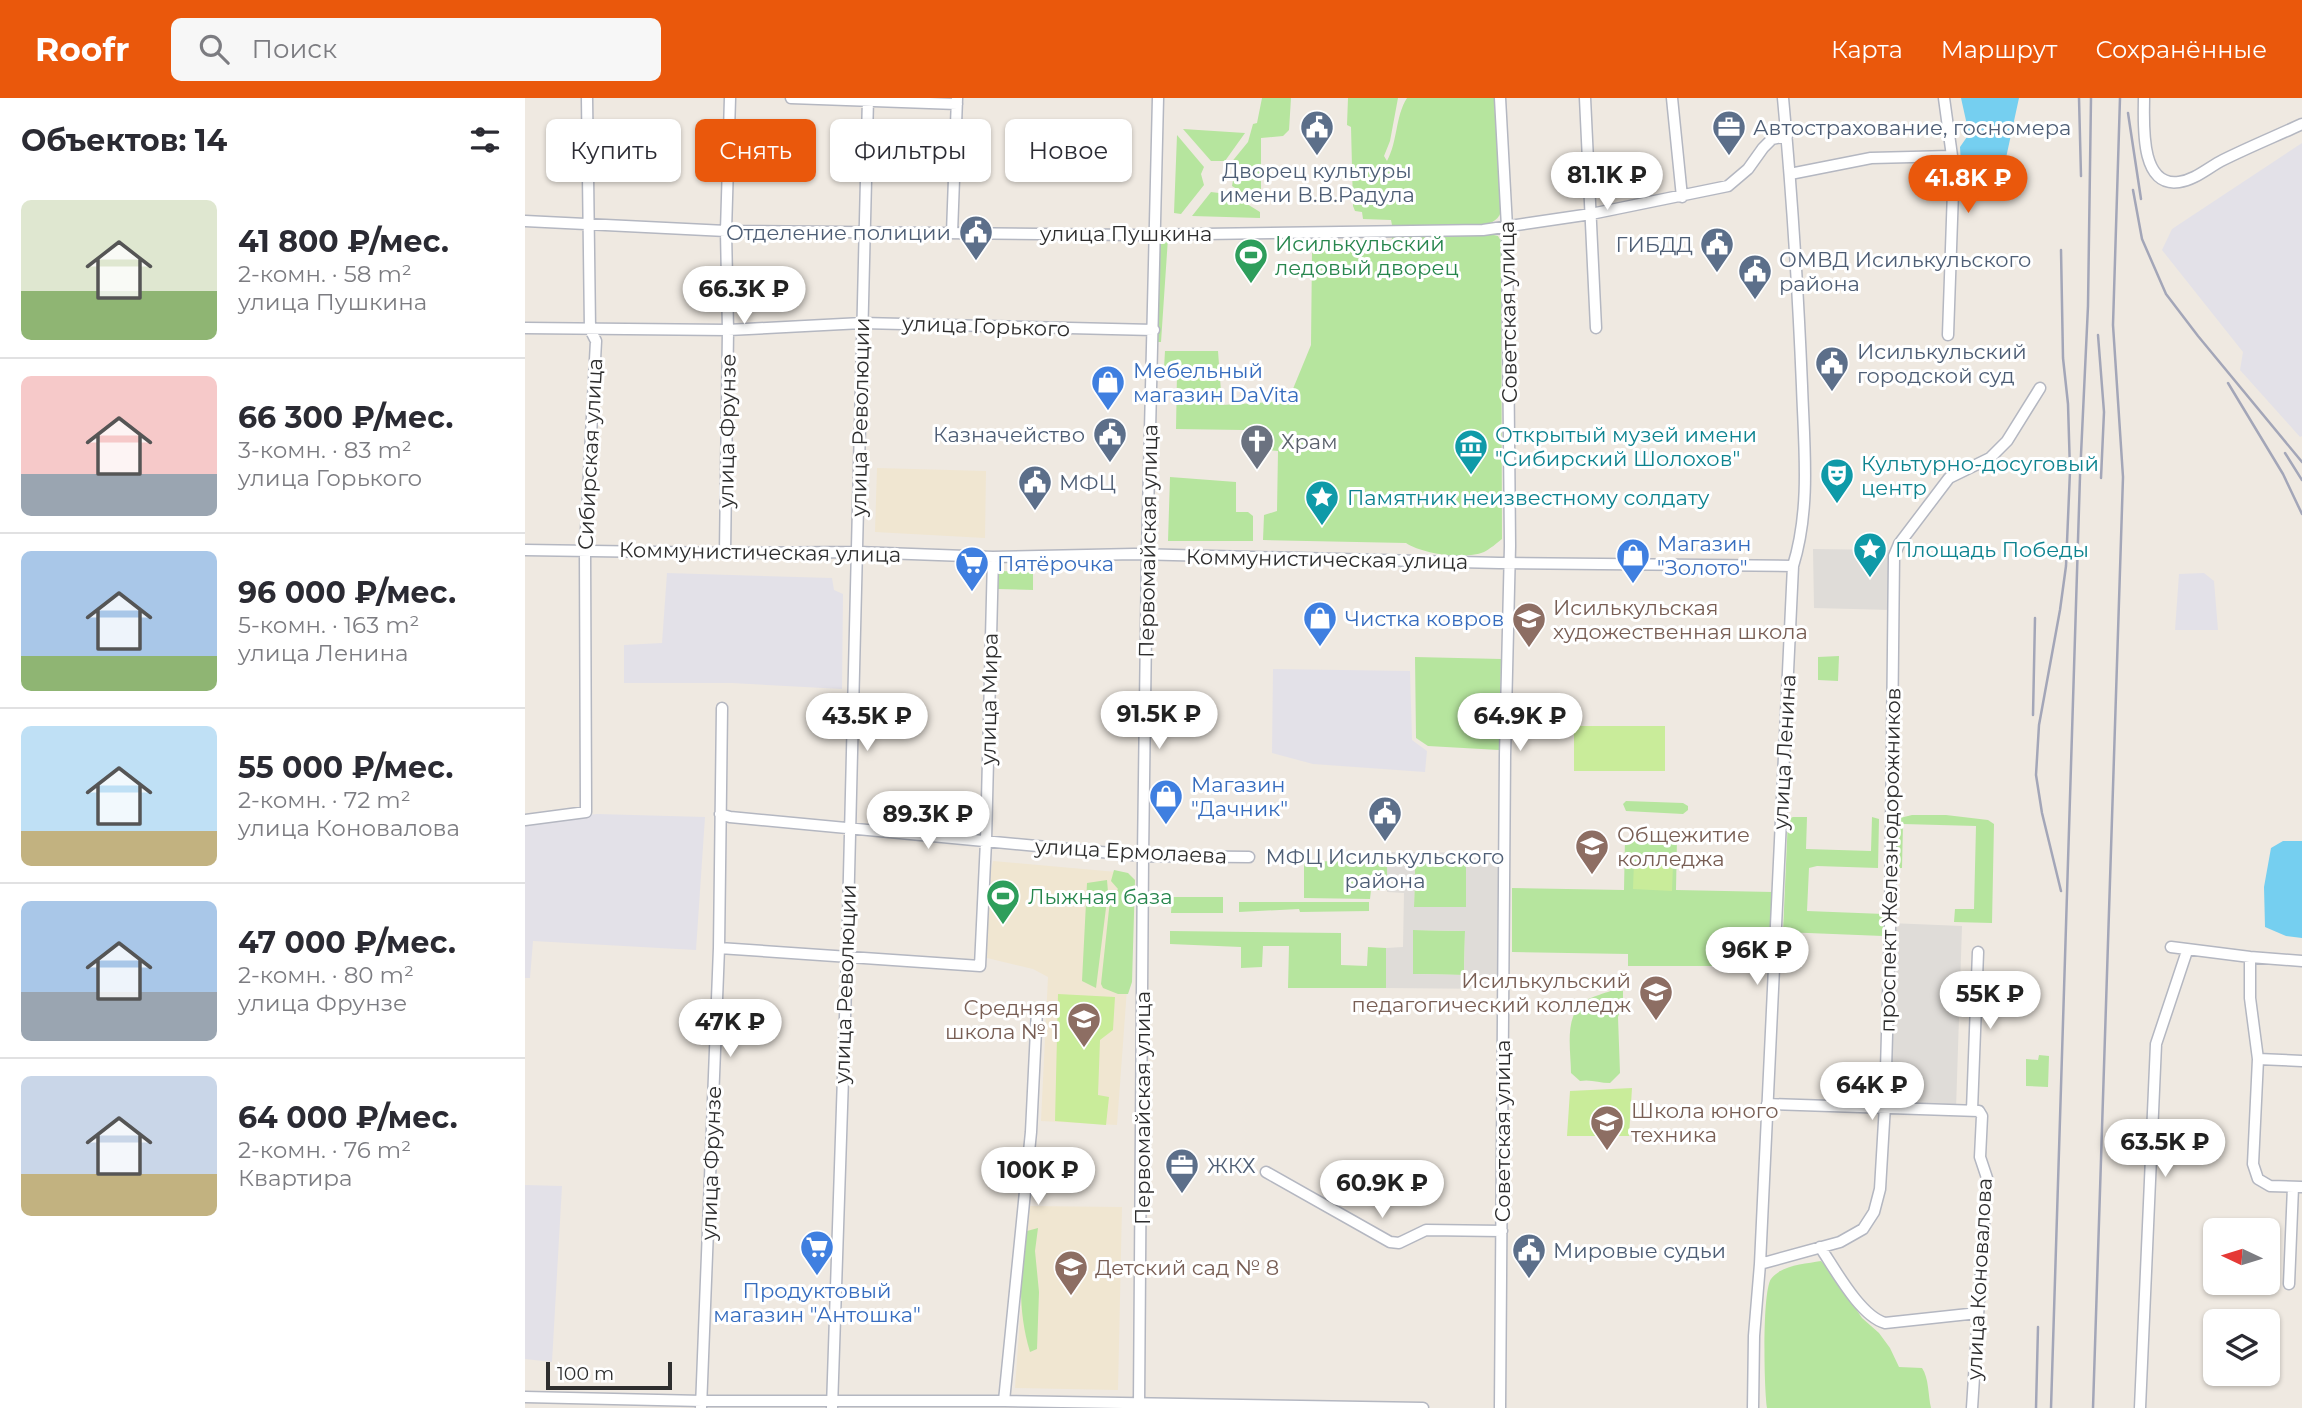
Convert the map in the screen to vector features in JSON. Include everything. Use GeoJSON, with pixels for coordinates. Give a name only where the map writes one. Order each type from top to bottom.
{"type":"FeatureCollection","features":[{"type":"Feature","properties":{"kind":"street","name":"Сибирская улица"},"geometry":{"type":"LineString","coordinates":[[525,820],[586,812],[585,550],[596,341],[590,328],[587,98]]}},
{"type":"Feature","properties":{"kind":"street","name":"улица Фрунзе"},"geometry":{"type":"LineString","coordinates":[[725,553],[728,330],[726,231],[730,98]]}},
{"type":"Feature","properties":{"kind":"street"},"geometry":{"type":"LineString","coordinates":[[792,98],[957,101],[952,233]]}},
{"type":"Feature","properties":{"kind":"street","name":"Первомайская улица"},"geometry":{"type":"LineString","coordinates":[[1139,1404],[1147,555],[1158,98]]}},
{"type":"Feature","properties":{"kind":"street","name":"Советская улица"},"geometry":{"type":"LineString","coordinates":[[1500,98],[1507,227],[1509,563],[1500,1408]]}},
{"type":"Feature","properties":{"kind":"street"},"geometry":{"type":"LineString","coordinates":[[1585,98],[1596,328]]}},
{"type":"Feature","properties":{"kind":"street"},"geometry":{"type":"LineString","coordinates":[[1672,98],[1682,197]]}},
{"type":"Feature","properties":{"kind":"street","name":"улица Ленина"},"geometry":{"type":"LineString","coordinates":[[1753,1408],[1754,1336],[1760,1264],[1793,566],[1803,526],[1805,470],[1790,174],[1783,98]]}},
{"type":"Feature","properties":{"kind":"street"},"geometry":{"type":"LineString","coordinates":[[1944,98],[1954,191],[1948,335]]}},
{"type":"Feature","properties":{"kind":"street"},"geometry":{"type":"LineString","coordinates":[[2144,98],[2144,144],[2147,156],[2161,177],[2170,182],[2191,178],[2302,124]]}},
{"type":"Feature","properties":{"kind":"street","name":"улица Революции"},"geometry":{"type":"LineString","coordinates":[[832,1404],[847,957],[868,100]]}},
{"type":"Feature","properties":{"kind":"street","name":"улица Пушкина"},"geometry":{"type":"LineString","coordinates":[[525,221],[726,231],[1135,235],[1483,230],[1591,214],[1728,186],[1739,179],[1772,139],[1787,136]]}},
{"type":"Feature","properties":{"kind":"street"},"geometry":{"type":"LineString","coordinates":[[1790,174],[1871,158],[1952,156]]}},
{"type":"Feature","properties":{"kind":"street","name":"улица Горького"},"geometry":{"type":"LineString","coordinates":[[525,328],[728,330],[862,323],[1154,330]]}},
{"type":"Feature","properties":{"kind":"street","name":"проспект Железнодорожников"},"geometry":{"type":"LineString","coordinates":[[1760,1264],[1840,1242],[1864,1229],[1874,1212],[1880,1189],[1885,1107],[1891,871],[1893,564],[1899,544],[1949,478],[1990,458],[2007,441],[2040,388]]}},
{"type":"Feature","properties":{"kind":"street","name":"Коммунистическая улица"},"geometry":{"type":"LineString","coordinates":[[525,550],[857,552],[993,557],[1147,555],[1793,566]]}},
{"type":"Feature","properties":{"kind":"street","name":"улица Мира"},"geometry":{"type":"LineString","coordinates":[[847,957],[980,966],[993,557]]}},
{"type":"Feature","properties":{"kind":"street","name":"улица Фрунзе"},"geometry":{"type":"LineString","coordinates":[[702,1404],[719,948],[722,708]]}},
{"type":"Feature","properties":{"kind":"street","name":"улица Ермолаева"},"geometry":{"type":"LineString","coordinates":[[720,814],[1143,856],[1249,857]]}},
{"type":"Feature","properties":{"kind":"street"},"geometry":{"type":"LineString","coordinates":[[2171,947],[2187,951],[2302,961]]}},
{"type":"Feature","properties":{"kind":"street"},"geometry":{"type":"LineString","coordinates":[[719,948],[847,957]]}},
{"type":"Feature","properties":{"kind":"street"},"geometry":{"type":"LineString","coordinates":[[2140,1408],[2156,1044],[2187,951]]}},
{"type":"Feature","properties":{"kind":"street","name":"улица Коновалова"},"geometry":{"type":"LineString","coordinates":[[1972,1408],[1987,1178],[1980,1157],[1982,1116],[1975,1110],[1978,952]]}},
{"type":"Feature","properties":{"kind":"street"},"geometry":{"type":"LineString","coordinates":[[2251,957],[2250,998],[2258,1059],[2253,1164],[2258,1179],[2270,1186],[2297,1187],[2289,1284]]}},
{"type":"Feature","properties":{"kind":"street"},"geometry":{"type":"LineString","coordinates":[[1004,1401],[1031,1132],[1037,1010]]}},
{"type":"Feature","properties":{"kind":"street"},"geometry":{"type":"LineString","coordinates":[[2258,1059],[2302,1061]]}},
{"type":"Feature","properties":{"kind":"street"},"geometry":{"type":"LineString","coordinates":[[1767,1104],[1975,1110]]}},
{"type":"Feature","properties":{"kind":"street"},"geometry":{"type":"LineString","coordinates":[[1266,1172],[1390,1242],[1399,1243],[1426,1230],[1501,1231]]}},
{"type":"Feature","properties":{"kind":"street"},"geometry":{"type":"LineString","coordinates":[[1820,1247],[1860,1305],[1875,1321],[1885,1323],[1977,1313]]}},
{"type":"Feature","properties":{"kind":"street"},"geometry":{"type":"LineString","coordinates":[[525,1397],[702,1404],[1004,1401],[1101,1405],[1423,1408]]}},
{"type":"Feature","properties":{"kind":"shaded area"},"geometry":{"type":"Polygon","coordinates":[[[2302,143],[2300,437],[2240,370],[2243,352],[2162,250],[2172,229],[2302,143]]]}},
{"type":"Feature","properties":{"kind":"shaded area"},"geometry":{"type":"Polygon","coordinates":[[[877,468],[986,471],[985,538],[875,532],[877,468]]]}},
{"type":"Feature","properties":{"kind":"shaded area","name":"Площадь Победы"},"geometry":{"type":"Polygon","coordinates":[[[1813,549],[1893,550],[1892,610],[1814,608],[1813,549]]]}},
{"type":"Feature","properties":{"kind":"shaded area"},"geometry":{"type":"Polygon","coordinates":[[[667,573],[832,578],[834,590],[843,594],[842,689],[732,683],[624,683],[624,645],[662,643],[667,573]]]}},
{"type":"Feature","properties":{"kind":"shaded area"},"geometry":{"type":"Polygon","coordinates":[[[2204,573],[2214,581],[2218,630],[2175,630],[2179,574],[2204,573]]]}},
{"type":"Feature","properties":{"kind":"shaded area"},"geometry":{"type":"Polygon","coordinates":[[[1273,669],[1410,671],[1412,740],[1427,751],[1425,772],[1313,764],[1272,753],[1273,669]]]}},
{"type":"Feature","properties":{"kind":"shaded area"},"geometry":{"type":"Polygon","coordinates":[[[597,814],[705,817],[696,950],[533,941],[530,978],[525,978],[525,822],[597,814]]]}},
{"type":"Feature","properties":{"kind":"shaded area"},"geometry":{"type":"Polygon","coordinates":[[[1387,852],[1501,853],[1498,989],[1386,988],[1386,948],[1403,947],[1404,893],[1387,892],[1387,852]],[[1415,863],[1414,907],[1466,907],[1466,864],[1415,863]],[[1413,930],[1413,974],[1464,975],[1465,931],[1413,930]]]}},
{"type":"Feature","properties":{"kind":"shaded area","name":"Средняя школа № 1"},"geometry":{"type":"Polygon","coordinates":[[[993,861],[1128,873],[1135,880],[1117,1125],[1041,1121],[1048,977],[1033,969],[987,958],[988,886],[993,861]]]}},
{"type":"Feature","properties":{"kind":"shaded area"},"geometry":{"type":"Polygon","coordinates":[[[1890,923],[1962,926],[1956,1109],[1886,1105],[1890,923]]]}},
{"type":"Feature","properties":{"kind":"shaded area"},"geometry":{"type":"Polygon","coordinates":[[[525,1185],[562,1186],[552,1362],[525,1359],[525,1185]]]}},
{"type":"Feature","properties":{"kind":"shaded area","name":"Детский сад № 8"},"geometry":{"type":"Polygon","coordinates":[[[1028,1206],[1122,1207],[1118,1390],[1015,1388],[1028,1206]]]}},
{"type":"Feature","properties":{"kind":"green space"},"geometry":{"type":"Polygon","coordinates":[[[1262,98],[1291,98],[1289,130],[1283,136],[1261,138],[1261,204],[1232,186],[1234,175],[1230,164],[1248,142],[1253,124],[1257,123],[1262,98]]]}},
{"type":"Feature","properties":{"kind":"green space"},"geometry":{"type":"Polygon","coordinates":[[[1348,98],[1398,98],[1390,141],[1384,156],[1387,161],[1400,113],[1407,98],[1494,98],[1501,212],[1497,218],[1479,226],[1392,225],[1391,220],[1363,219],[1362,212],[1355,211],[1353,206],[1351,127],[1347,125],[1348,98]]]}},
{"type":"Feature","properties":{"kind":"green space"},"geometry":{"type":"Polygon","coordinates":[[[1183,129],[1245,133],[1225,161],[1211,161],[1183,129]]]}},
{"type":"Feature","properties":{"kind":"green space"},"geometry":{"type":"Polygon","coordinates":[[[1177,135],[1204,167],[1201,174],[1204,185],[1181,214],[1174,213],[1177,135]]]}},
{"type":"Feature","properties":{"kind":"green space"},"geometry":{"type":"Polygon","coordinates":[[[1226,191],[1260,212],[1260,218],[1192,216],[1211,192],[1226,191]]]}},
{"type":"Feature","properties":{"kind":"green space"},"geometry":{"type":"Polygon","coordinates":[[[1498,236],[1501,241],[1502,539],[1484,552],[1466,556],[1444,555],[1406,543],[1263,540],[1264,515],[1277,511],[1278,451],[1244,448],[1244,430],[1176,429],[1177,373],[1164,368],[1165,351],[1218,351],[1222,405],[1288,401],[1311,345],[1314,248],[1391,247],[1392,237],[1498,236]]]}},
{"type":"Feature","properties":{"kind":"green space"},"geometry":{"type":"Polygon","coordinates":[[[1168,238],[1161,342],[1158,342],[1160,244],[1168,238]]]}},
{"type":"Feature","properties":{"kind":"green space"},"geometry":{"type":"Polygon","coordinates":[[[1170,477],[1236,482],[1236,512],[1248,512],[1253,516],[1253,541],[1168,541],[1170,477]]]}},
{"type":"Feature","properties":{"kind":"green space"},"geometry":{"type":"Polygon","coordinates":[[[999,571],[1033,572],[1033,590],[998,589],[999,571]]]}},
{"type":"Feature","properties":{"kind":"green space"},"geometry":{"type":"Polygon","coordinates":[[[1839,656],[1838,681],[1818,680],[1818,657],[1839,656]]]}},
{"type":"Feature","properties":{"kind":"green space"},"geometry":{"type":"Polygon","coordinates":[[[1415,657],[1501,659],[1499,750],[1428,746],[1416,738],[1415,657]]]}},
{"type":"Feature","properties":{"kind":"green space"},"geometry":{"type":"Polygon","coordinates":[[[1574,726],[1665,726],[1665,771],[1574,771],[1574,726]]]}},
{"type":"Feature","properties":{"kind":"green space"},"geometry":{"type":"Polygon","coordinates":[[[1626,801],[1683,803],[1688,806],[1688,810],[1683,814],[1626,811],[1623,804],[1626,801]]]}},
{"type":"Feature","properties":{"kind":"green space"},"geometry":{"type":"Polygon","coordinates":[[[1912,815],[1946,815],[1988,820],[1994,824],[1992,923],[1954,922],[1955,909],[1974,909],[1976,826],[1903,824],[1902,868],[1898,868],[1895,864],[1895,826],[1900,818],[1912,815]]]}},
{"type":"Feature","properties":{"kind":"green space"},"geometry":{"type":"Polygon","coordinates":[[[1807,817],[1806,849],[1871,851],[1872,817],[1879,819],[1878,868],[1809,868],[1807,911],[1884,914],[1883,936],[1783,932],[1788,819],[1807,817]]]}},
{"type":"Feature","properties":{"kind":"green space"},"geometry":{"type":"Polygon","coordinates":[[[1625,838],[1677,839],[1676,890],[1773,892],[1768,966],[1628,966],[1628,954],[1512,952],[1512,888],[1624,890],[1625,838]]]}},
{"type":"Feature","properties":{"kind":"green space"},"geometry":{"type":"Polygon","coordinates":[[[1304,861],[1387,862],[1387,890],[1371,890],[1370,899],[1304,898],[1304,861]]]}},
{"type":"Feature","properties":{"kind":"green space"},"geometry":{"type":"Polygon","coordinates":[[[1634,862],[1673,864],[1672,891],[1633,889],[1634,862]]]}},
{"type":"Feature","properties":{"kind":"green space"},"geometry":{"type":"Polygon","coordinates":[[[1415,863],[1467,863],[1466,907],[1414,907],[1415,863]]]}},
{"type":"Feature","properties":{"kind":"green space"},"geometry":{"type":"Polygon","coordinates":[[[1114,870],[1128,873],[1135,880],[1132,982],[1128,994],[1118,994],[1103,988],[1101,984],[1110,900],[1118,889],[1111,881],[1114,870]]]}},
{"type":"Feature","properties":{"kind":"green space"},"geometry":{"type":"Polygon","coordinates":[[[1107,880],[1108,892],[1096,988],[1082,981],[1087,883],[1107,880]]]}},
{"type":"Feature","properties":{"kind":"green space"},"geometry":{"type":"Polygon","coordinates":[[[1172,897],[1223,897],[1223,913],[1171,913],[1172,897]]]}},
{"type":"Feature","properties":{"kind":"green space"},"geometry":{"type":"Polygon","coordinates":[[[1239,902],[1369,902],[1369,911],[1300,912],[1299,909],[1239,912],[1239,902]]]}},
{"type":"Feature","properties":{"kind":"green space"},"geometry":{"type":"Polygon","coordinates":[[[1413,930],[1465,931],[1464,975],[1412,974],[1413,930]]]}},
{"type":"Feature","properties":{"kind":"green space"},"geometry":{"type":"Polygon","coordinates":[[[1170,931],[1341,933],[1341,965],[1367,966],[1368,947],[1386,948],[1386,988],[1288,988],[1289,946],[1263,946],[1262,967],[1241,968],[1241,947],[1170,944],[1170,931]]]}},
{"type":"Feature","properties":{"kind":"green space"},"geometry":{"type":"Polygon","coordinates":[[[1613,990],[1623,991],[1618,1017],[1620,1073],[1610,1083],[1580,1081],[1571,1073],[1570,1036],[1573,1018],[1584,1001],[1613,990]]]}},
{"type":"Feature","properties":{"kind":"green space"},"geometry":{"type":"Polygon","coordinates":[[[1058,994],[1115,997],[1113,1030],[1100,1040],[1098,1095],[1109,1097],[1106,1125],[1055,1121],[1058,994]]]}},
{"type":"Feature","properties":{"kind":"green space"},"geometry":{"type":"Polygon","coordinates":[[[2039,1055],[2049,1056],[2048,1087],[2026,1086],[2026,1059],[2038,1060],[2039,1055]]]}},
{"type":"Feature","properties":{"kind":"green space"},"geometry":{"type":"Polygon","coordinates":[[[1632,1088],[1629,1136],[1567,1136],[1570,1091],[1632,1088]]]}},
{"type":"Feature","properties":{"kind":"green space"},"geometry":{"type":"Polygon","coordinates":[[[1038,1228],[1035,1251],[1039,1292],[1037,1349],[1030,1352],[1023,1322],[1021,1277],[1027,1231],[1038,1228]]]}},
{"type":"Feature","properties":{"kind":"green space"},"geometry":{"type":"Polygon","coordinates":[[[1821,1261],[1862,1318],[1879,1333],[1899,1367],[1922,1368],[1931,1408],[1767,1408],[1765,1321],[1768,1287],[1775,1274],[1787,1268],[1821,1261]]]}},
{"type":"Feature","properties":{"kind":"water"},"geometry":{"type":"Polygon","coordinates":[[[1961,98],[2019,98],[2004,167],[1989,179],[1978,178],[1961,163],[1960,147],[1969,134],[1961,98]]]}},
{"type":"Feature","properties":{"kind":"water"},"geometry":{"type":"Polygon","coordinates":[[[2283,841],[2302,841],[2302,938],[2286,936],[2265,927],[2264,887],[2271,848],[2283,841]]]}},
{"type":"Feature","properties":{"kind":"railway"},"geometry":{"type":"LineString","coordinates":[[2079,98],[2081,176]]}},
{"type":"Feature","properties":{"kind":"railway"},"geometry":{"type":"LineString","coordinates":[[2051,1408],[2080,476],[2088,306],[2091,98]]}},
{"type":"Feature","properties":{"kind":"railway"},"geometry":{"type":"LineString","coordinates":[[2093,1408],[2123,477],[2113,325],[2120,98]]}},
{"type":"Feature","properties":{"kind":"railway"},"geometry":{"type":"LineString","coordinates":[[2128,113],[2141,199]]}},
{"type":"Feature","properties":{"kind":"railway"},"geometry":{"type":"LineString","coordinates":[[2133,190],[2142,239],[2166,294],[2302,462]]}},
{"type":"Feature","properties":{"kind":"railway"},"geometry":{"type":"LineString","coordinates":[[2061,250],[2063,358],[2068,404],[2070,471],[2066,566],[2039,725],[2036,775],[2042,813],[2061,891]]}},
{"type":"Feature","properties":{"kind":"railway"},"geometry":{"type":"LineString","coordinates":[[2098,335],[2104,412],[2101,478]]}},
{"type":"Feature","properties":{"kind":"railway"},"geometry":{"type":"LineString","coordinates":[[2228,383],[2283,474],[2302,514]]}},
{"type":"Feature","properties":{"kind":"railway"},"geometry":{"type":"LineString","coordinates":[[2285,453],[2302,480]]}},
{"type":"Feature","properties":{"kind":"railway"},"geometry":{"type":"LineString","coordinates":[[2033,715],[2035,618]]}},
{"type":"Feature","properties":{"kind":"railway"},"geometry":{"type":"LineString","coordinates":[[2036,1408],[2038,1327]]}},
{"type":"Feature","properties":{"kind":"place","name":"Дворец культуры имени В.В.Радула"},"geometry":{"type":"Point","coordinates":[1317,157]}},
{"type":"Feature","properties":{"kind":"place","name":"Автострахование, госномера"},"geometry":{"type":"Point","coordinates":[1729,157]}},
{"type":"Feature","properties":{"kind":"place","name":"Отделение полиции"},"geometry":{"type":"Point","coordinates":[976,262]}},
{"type":"Feature","properties":{"kind":"place","name":"ГИБДД"},"geometry":{"type":"Point","coordinates":[1717,274]}},
{"type":"Feature","properties":{"kind":"place","name":"Исилькульский ледовый дворец"},"geometry":{"type":"Point","coordinates":[1251,285]}},
{"type":"Feature","properties":{"kind":"place","name":"ОМВД Исилькульского района"},"geometry":{"type":"Point","coordinates":[1755,301]}},
{"type":"Feature","properties":{"kind":"place","name":"Исилькульский городской суд"},"geometry":{"type":"Point","coordinates":[1832,393]}},
{"type":"Feature","properties":{"kind":"place","name":"Мебельный магазин DaVita"},"geometry":{"type":"Point","coordinates":[1108,412]}},
{"type":"Feature","properties":{"kind":"place","name":"Казначейство"},"geometry":{"type":"Point","coordinates":[1110,464]}},
{"type":"Feature","properties":{"kind":"place","name":"Храм"},"geometry":{"type":"Point","coordinates":[1257,471]}},
{"type":"Feature","properties":{"kind":"place","name":"Открытый музей имени \"Сибирский Шолохов\""},"geometry":{"type":"Point","coordinates":[1471,476]}},
{"type":"Feature","properties":{"kind":"place","name":"Культурно-досуговый центр"},"geometry":{"type":"Point","coordinates":[1837,505]}},
{"type":"Feature","properties":{"kind":"place","name":"МФЦ"},"geometry":{"type":"Point","coordinates":[1035,512]}},
{"type":"Feature","properties":{"kind":"place","name":"Памятник неизвестному солдату"},"geometry":{"type":"Point","coordinates":[1322,527]}},
{"type":"Feature","properties":{"kind":"place","name":"Площадь Победы"},"geometry":{"type":"Point","coordinates":[1870,579]}},
{"type":"Feature","properties":{"kind":"place","name":"Магазин \"Золото\""},"geometry":{"type":"Point","coordinates":[1633,585]}},
{"type":"Feature","properties":{"kind":"place","name":"Пятёрочка"},"geometry":{"type":"Point","coordinates":[972,593]}},
{"type":"Feature","properties":{"kind":"place","name":"Чистка ковров"},"geometry":{"type":"Point","coordinates":[1320,648]}},
{"type":"Feature","properties":{"kind":"place","name":"Исилькульская художественная школа"},"geometry":{"type":"Point","coordinates":[1529,649]}},
{"type":"Feature","properties":{"kind":"place","name":"Магазин \"Дачник\""},"geometry":{"type":"Point","coordinates":[1166,826]}},
{"type":"Feature","properties":{"kind":"place","name":"МФЦ Исилькульского района"},"geometry":{"type":"Point","coordinates":[1385,843]}},
{"type":"Feature","properties":{"kind":"place","name":"Общежитие колледжа"},"geometry":{"type":"Point","coordinates":[1592,876]}},
{"type":"Feature","properties":{"kind":"place","name":"Лыжная база"},"geometry":{"type":"Point","coordinates":[1003,926]}},
{"type":"Feature","properties":{"kind":"place","name":"Исилькульский педагогический колледж"},"geometry":{"type":"Point","coordinates":[1656,1022]}},
{"type":"Feature","properties":{"kind":"place","name":"Средняя школа № 1"},"geometry":{"type":"Point","coordinates":[1084,1049]}},
{"type":"Feature","properties":{"kind":"place","name":"Школа юного техника"},"geometry":{"type":"Point","coordinates":[1607,1152]}},
{"type":"Feature","properties":{"kind":"place","name":"ЖКХ"},"geometry":{"type":"Point","coordinates":[1182,1195]}},
{"type":"Feature","properties":{"kind":"place","name":"Продуктовый магазин \"Антошка\""},"geometry":{"type":"Point","coordinates":[817,1277]}},
{"type":"Feature","properties":{"kind":"place","name":"Мировые судьи"},"geometry":{"type":"Point","coordinates":[1529,1280]}},
{"type":"Feature","properties":{"kind":"place","name":"Детский сад № 8"},"geometry":{"type":"Point","coordinates":[1071,1297]}}]}
